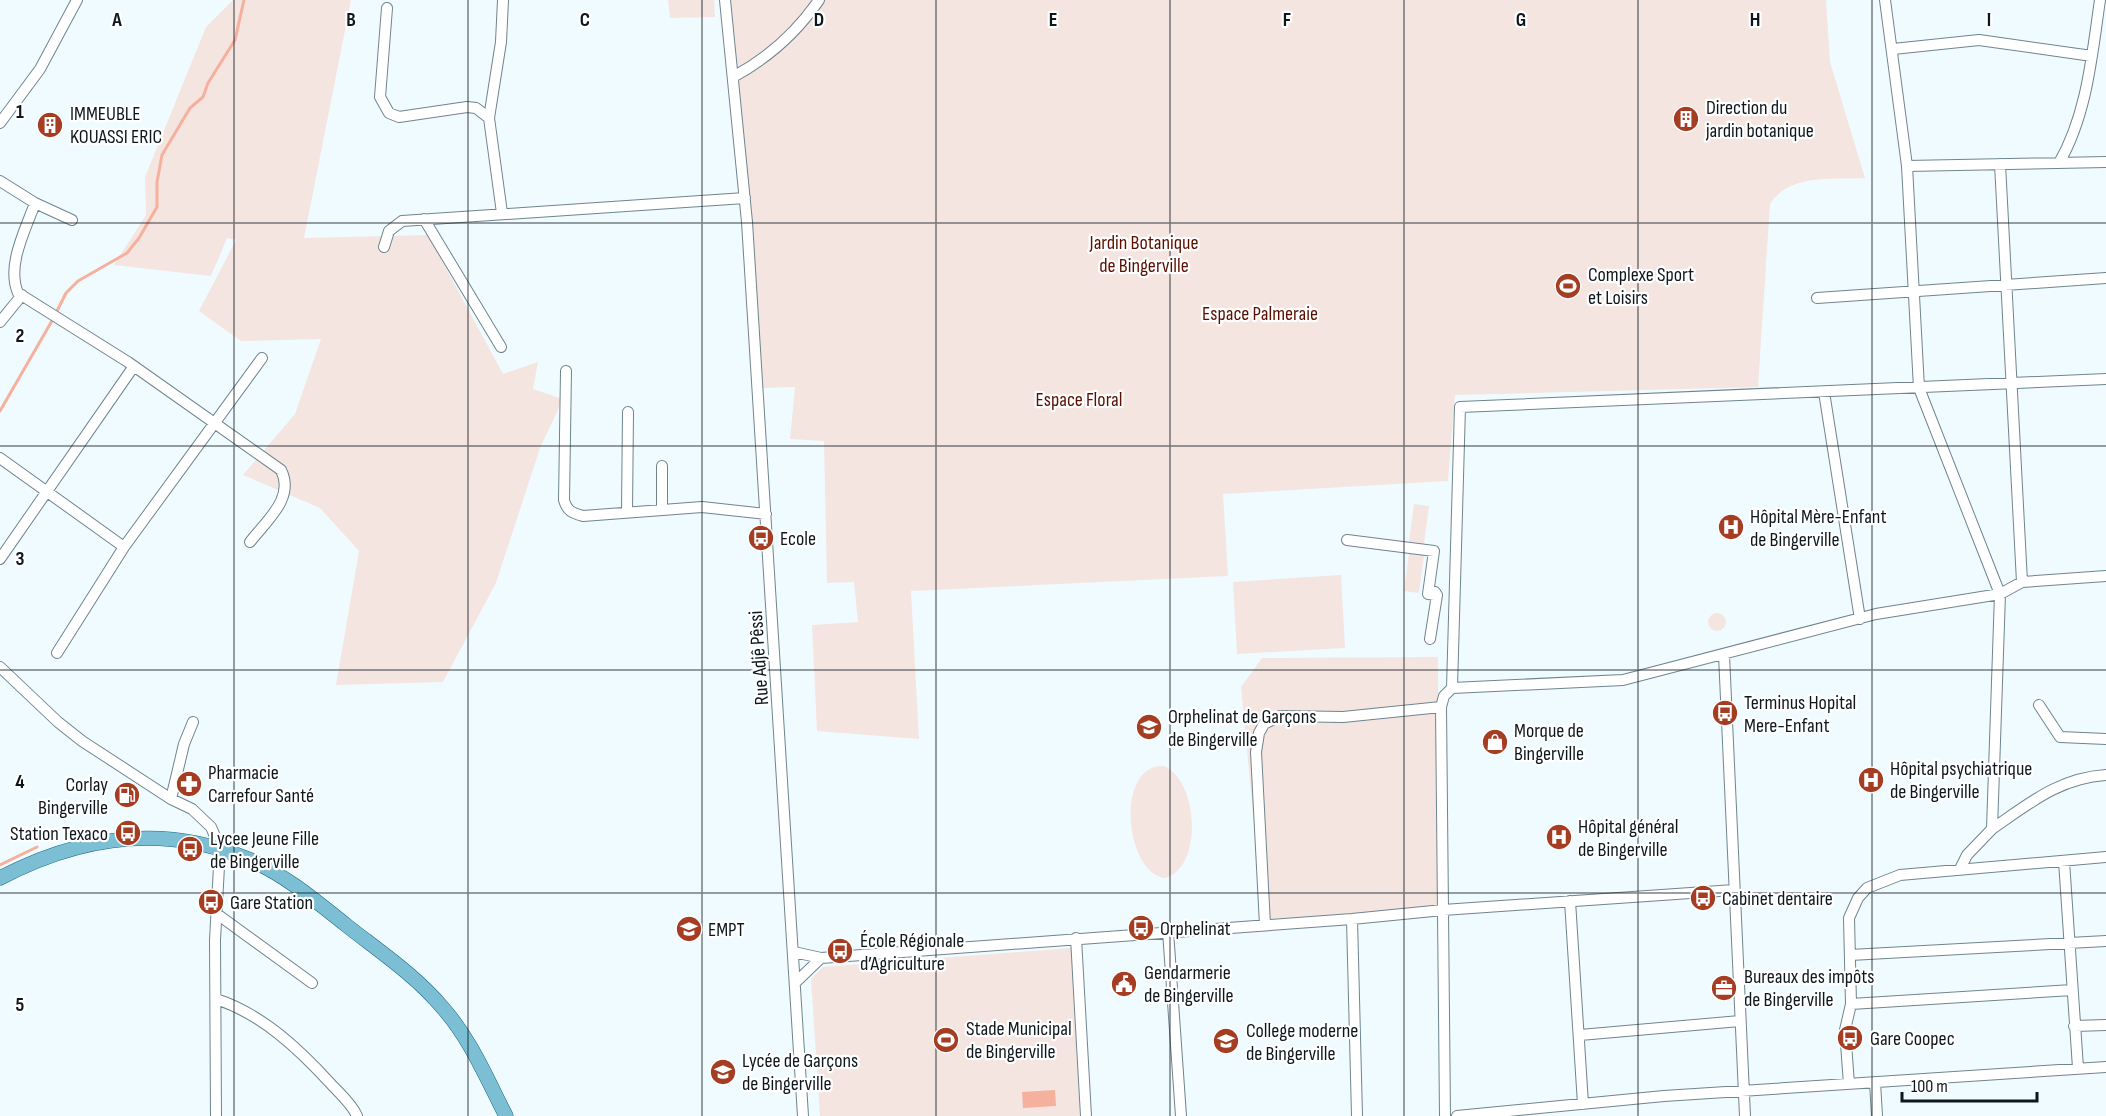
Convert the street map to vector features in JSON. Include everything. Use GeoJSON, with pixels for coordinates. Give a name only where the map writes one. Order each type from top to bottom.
{"type":"FeatureCollection","features":[{"type":"Feature","properties":{"kind":"main road"},"geometry":{"type":"LineString","coordinates":[[0,878],[54,852],[85,843],[121,839],[173,839],[220,848],[250,859],[282,878],[420,983],[443,1007],[462,1033],[506,1116]]}},
{"type":"Feature","properties":{"kind":"street"},"geometry":{"type":"LineString","coordinates":[[0,123],[40,69],[76,0]]}},
{"type":"Feature","properties":{"kind":"street"},"geometry":{"type":"LineString","coordinates":[[502,213],[489,118],[501,42],[503,0]]}},
{"type":"Feature","properties":{"kind":"street","name":"Rue Adjê Pêssi"},"geometry":{"type":"LineString","coordinates":[[725,0],[745,198],[803,1116]]}},
{"type":"Feature","properties":{"kind":"street"},"geometry":{"type":"LineString","coordinates":[[733,77],[757,63],[796,31],[819,0]]}},
{"type":"Feature","properties":{"kind":"street"},"geometry":{"type":"LineString","coordinates":[[1885,0],[1907,166],[1912,293],[1919,388],[2001,594],[1992,829]]}},
{"type":"Feature","properties":{"kind":"street"},"geometry":{"type":"LineString","coordinates":[[2059,163],[2074,137],[2092,56],[2100,0]]}},
{"type":"Feature","properties":{"kind":"street"},"geometry":{"type":"LineString","coordinates":[[387,8],[380,98],[389,113],[399,117],[467,106],[476,108],[489,118]]}},
{"type":"Feature","properties":{"kind":"street"},"geometry":{"type":"LineString","coordinates":[[1893,49],[1979,40],[2092,56]]}},
{"type":"Feature","properties":{"kind":"street"},"geometry":{"type":"LineString","coordinates":[[1907,166],[2106,162]]}},
{"type":"Feature","properties":{"kind":"street"},"geometry":{"type":"LineString","coordinates":[[2000,164],[2022,582]]}},
{"type":"Feature","properties":{"kind":"street"},"geometry":{"type":"LineString","coordinates":[[0,181],[35,203],[72,220]]}},
{"type":"Feature","properties":{"kind":"street"},"geometry":{"type":"LineString","coordinates":[[384,247],[394,224],[424,219],[745,198]]}},
{"type":"Feature","properties":{"kind":"street"},"geometry":{"type":"LineString","coordinates":[[35,203],[16,260],[15,286],[22,295],[134,366],[275,464],[286,480],[284,498],[250,542]]}},
{"type":"Feature","properties":{"kind":"street"},"geometry":{"type":"LineString","coordinates":[[424,219],[501,347]]}},
{"type":"Feature","properties":{"kind":"street"},"geometry":{"type":"LineString","coordinates":[[1817,298],[2106,279]]}},
{"type":"Feature","properties":{"kind":"street"},"geometry":{"type":"LineString","coordinates":[[0,322],[22,295]]}},
{"type":"Feature","properties":{"kind":"street"},"geometry":{"type":"LineString","coordinates":[[57,653],[124,546],[262,358]]}},
{"type":"Feature","properties":{"kind":"street"},"geometry":{"type":"LineString","coordinates":[[0,559],[134,366]]}},
{"type":"Feature","properties":{"kind":"street"},"geometry":{"type":"LineString","coordinates":[[566,371],[564,500],[567,508],[583,516],[702,507],[766,514]]}},
{"type":"Feature","properties":{"kind":"street"},"geometry":{"type":"LineString","coordinates":[[1452,688],[1460,407],[2106,379]]}},
{"type":"Feature","properties":{"kind":"street"},"geometry":{"type":"LineString","coordinates":[[1824,392],[1860,619]]}},
{"type":"Feature","properties":{"kind":"street"},"geometry":{"type":"LineString","coordinates":[[627,512],[628,412]]}},
{"type":"Feature","properties":{"kind":"street"},"geometry":{"type":"LineString","coordinates":[[0,458],[124,546]]}},
{"type":"Feature","properties":{"kind":"street"},"geometry":{"type":"LineString","coordinates":[[662,466],[662,510]]}},
{"type":"Feature","properties":{"kind":"street"},"geometry":{"type":"LineString","coordinates":[[1347,540],[1434,551],[1428,594],[1436,593],[1430,639]]}},
{"type":"Feature","properties":{"kind":"street"},"geometry":{"type":"LineString","coordinates":[[1445,1116],[1441,707],[1444,696],[1452,688],[1623,680],[1860,619],[2001,594],[2022,582],[2106,576]]}},
{"type":"Feature","properties":{"kind":"street"},"geometry":{"type":"LineString","coordinates":[[1724,655],[1745,1116]]}},
{"type":"Feature","properties":{"kind":"street"},"geometry":{"type":"LineString","coordinates":[[0,667],[66,728],[171,799],[204,818],[220,848],[217,914],[216,1116]]}},
{"type":"Feature","properties":{"kind":"street"},"geometry":{"type":"LineString","coordinates":[[2038,705],[2060,737],[2106,739]]}},
{"type":"Feature","properties":{"kind":"street"},"geometry":{"type":"LineString","coordinates":[[1265,925],[1256,752],[1259,733],[1264,724],[1280,716],[1343,717],[1441,707]]}},
{"type":"Feature","properties":{"kind":"street"},"geometry":{"type":"LineString","coordinates":[[171,799],[184,744],[193,722]]}},
{"type":"Feature","properties":{"kind":"street"},"geometry":{"type":"LineString","coordinates":[[1960,869],[1966,855],[1992,829],[2056,786],[2069,781],[2106,775]]}},
{"type":"Feature","properties":{"kind":"street"},"geometry":{"type":"LineString","coordinates":[[1849,1084],[1845,1030],[1851,1004],[1849,918],[1858,898],[1867,888],[1900,875],[2106,857]]}},
{"type":"Feature","properties":{"kind":"street"},"geometry":{"type":"LineString","coordinates":[[2064,861],[2078,1068]]}},
{"type":"Feature","properties":{"kind":"street"},"geometry":{"type":"LineString","coordinates":[[794,952],[821,958],[1734,890]]}},
{"type":"Feature","properties":{"kind":"street"},"geometry":{"type":"LineString","coordinates":[[1570,901],[1583,1104]]}},
{"type":"Feature","properties":{"kind":"street"},"geometry":{"type":"LineString","coordinates":[[217,914],[312,983]]}},
{"type":"Feature","properties":{"kind":"street"},"geometry":{"type":"LineString","coordinates":[[1352,919],[1357,1116]]}},
{"type":"Feature","properties":{"kind":"street"},"geometry":{"type":"LineString","coordinates":[[1168,931],[1181,1116]]}},
{"type":"Feature","properties":{"kind":"street"},"geometry":{"type":"LineString","coordinates":[[1076,938],[1086,1116]]}},
{"type":"Feature","properties":{"kind":"street"},"geometry":{"type":"LineString","coordinates":[[1850,955],[2106,941]]}},
{"type":"Feature","properties":{"kind":"street"},"geometry":{"type":"LineString","coordinates":[[796,982],[821,958]]}},
{"type":"Feature","properties":{"kind":"street"},"geometry":{"type":"LineString","coordinates":[[1851,1004],[2072,990]]}},
{"type":"Feature","properties":{"kind":"street"},"geometry":{"type":"LineString","coordinates":[[216,999],[239,1008],[298,1048],[357,1116]]}},
{"type":"Feature","properties":{"kind":"street"},"geometry":{"type":"LineString","coordinates":[[1580,1035],[1740,1021]]}},
{"type":"Feature","properties":{"kind":"street"},"geometry":{"type":"LineString","coordinates":[[2074,1026],[2106,1024]]}},
{"type":"Feature","properties":{"kind":"street"},"geometry":{"type":"LineString","coordinates":[[1457,1116],[1744,1091],[2106,1067]]}},
{"type":"Feature","properties":{"kind":"street"},"geometry":{"type":"LineString","coordinates":[[1875,1082],[1877,1116]]}},
{"type":"Feature","properties":{"kind":"green space"},"geometry":{"type":"Polygon","coordinates":[[[233,0],[351,0],[304,238],[428,235],[503,374],[538,362],[533,389],[563,399],[540,448],[496,583],[443,682],[336,685],[359,551],[320,508],[243,475],[295,414],[321,339],[241,341],[199,311],[236,240],[227,238],[211,276],[114,265],[146,215],[145,177],[206,27],[233,0]]]}},
{"type":"Feature","properties":{"kind":"green space"},"geometry":{"type":"Polygon","coordinates":[[[668,0],[714,0],[715,17],[670,18],[668,0]]]}},
{"type":"Feature","properties":{"kind":"green space","name":"Jardin Botanique de Bingerville"},"geometry":{"type":"Polygon","coordinates":[[[729,0],[1826,0],[1830,62],[1865,178],[1813,180],[1800,183],[1778,194],[1770,204],[1758,387],[1455,395],[1448,481],[1223,494],[1228,576],[911,591],[919,739],[817,731],[812,625],[858,622],[854,582],[827,583],[824,441],[790,439],[795,387],[762,388],[729,0]]]}},
{"type":"Feature","properties":{"kind":"green space"},"geometry":{"type":"Polygon","coordinates":[[[1414,504],[1429,506],[1424,544],[1409,542],[1414,504]]]}},
{"type":"Feature","properties":{"kind":"green space"},"geometry":{"type":"Polygon","coordinates":[[[1409,553],[1424,555],[1419,593],[1404,591],[1409,553]]]}},
{"type":"Feature","properties":{"kind":"green space"},"geometry":{"type":"Polygon","coordinates":[[[1341,575],[1345,648],[1237,654],[1233,582],[1341,575]]]}},
{"type":"Feature","properties":{"kind":"green space"},"geometry":{"type":"Polygon","coordinates":[[[1713,613],[1721,613],[1726,618],[1724,629],[1713,631],[1708,626],[1708,618],[1713,613]]]}},
{"type":"Feature","properties":{"kind":"green space"},"geometry":{"type":"Polygon","coordinates":[[[1438,657],[1439,912],[1263,919],[1241,687],[1262,658],[1438,657]]]}},
{"type":"Feature","properties":{"kind":"green space"},"geometry":{"type":"Polygon","coordinates":[[[1164,766],[1175,774],[1184,788],[1190,805],[1192,823],[1191,841],[1186,858],[1178,871],[1165,878],[1151,872],[1141,859],[1134,840],[1131,820],[1132,800],[1137,782],[1148,770],[1164,766]]]}},
{"type":"Feature","properties":{"kind":"green space","name":"Stade Municipal de Bingerville"},"geometry":{"type":"Polygon","coordinates":[[[1071,948],[1080,1116],[820,1116],[811,979],[823,967],[1071,948]]]}},
{"type":"Feature","properties":{"kind":"shaded area"},"geometry":{"type":"Polygon","coordinates":[[[1055,1090],[1056,1106],[1023,1108],[1022,1092],[1055,1090]]]}},
{"type":"Feature","properties":{"kind":"waterway"},"geometry":{"type":"LineString","coordinates":[[56,313],[66,293],[78,281],[127,253],[139,238],[157,207],[157,182],[162,155],[190,108],[203,97],[208,83],[235,40],[244,0]]}},
{"type":"Feature","properties":{"kind":"waterway"},"geometry":{"type":"LineString","coordinates":[[0,411],[53,319]]}},
{"type":"Feature","properties":{"kind":"waterway"},"geometry":{"type":"LineString","coordinates":[[0,865],[37,847]]}},
{"type":"Feature","properties":{"kind":"place","name":"Direction du jardin botanique"},"geometry":{"type":"Point","coordinates":[1686,119]}},
{"type":"Feature","properties":{"kind":"place","name":"IMMEUBLE KOUASSI ERIC"},"geometry":{"type":"Point","coordinates":[50,125]}},
{"type":"Feature","properties":{"kind":"place","name":"Complexe Sport et Loisirs"},"geometry":{"type":"Point","coordinates":[1568,286]}},
{"type":"Feature","properties":{"kind":"place","name":"Hôpital Mère-Enfant de Bingerville"},"geometry":{"type":"Point","coordinates":[1731,527]}},
{"type":"Feature","properties":{"kind":"place","name":"Ecole"},"geometry":{"type":"Point","coordinates":[761,538]}},
{"type":"Feature","properties":{"kind":"place","name":"Terminus Hopital Mere-Enfant"},"geometry":{"type":"Point","coordinates":[1725,713]}},
{"type":"Feature","properties":{"kind":"place","name":"Orphelinat de Garçons de Bingerville"},"geometry":{"type":"Point","coordinates":[1149,727]}},
{"type":"Feature","properties":{"kind":"place","name":"Morque de Bingerville"},"geometry":{"type":"Point","coordinates":[1495,742]}},
{"type":"Feature","properties":{"kind":"place","name":"Hôpital psychiatrique de Bingerville"},"geometry":{"type":"Point","coordinates":[1871,780]}},
{"type":"Feature","properties":{"kind":"place","name":"Pharmacie Carrefour Santé"},"geometry":{"type":"Point","coordinates":[189,784]}},
{"type":"Feature","properties":{"kind":"place","name":"Corlay Bingerville"},"geometry":{"type":"Point","coordinates":[127,795]}},
{"type":"Feature","properties":{"kind":"place","name":"Station Texaco"},"geometry":{"type":"Point","coordinates":[128,833]}},
{"type":"Feature","properties":{"kind":"place","name":"Hôpital général de Bingerville"},"geometry":{"type":"Point","coordinates":[1559,837]}},
{"type":"Feature","properties":{"kind":"place","name":"Lycee Jeune Fille de Bingerville"},"geometry":{"type":"Point","coordinates":[190,849]}},
{"type":"Feature","properties":{"kind":"place","name":"Cabinet dentaire"},"geometry":{"type":"Point","coordinates":[1703,898]}},
{"type":"Feature","properties":{"kind":"place","name":"Gare Station"},"geometry":{"type":"Point","coordinates":[211,902]}},
{"type":"Feature","properties":{"kind":"place","name":"Orphelinat"},"geometry":{"type":"Point","coordinates":[1141,928]}},
{"type":"Feature","properties":{"kind":"place","name":"EMPT"},"geometry":{"type":"Point","coordinates":[689,929]}},
{"type":"Feature","properties":{"kind":"place","name":"École Régionale d’Agriculture"},"geometry":{"type":"Point","coordinates":[840,951]}},
{"type":"Feature","properties":{"kind":"place","name":"Gendarmerie de Bingerville"},"geometry":{"type":"Point","coordinates":[1124,984]}},
{"type":"Feature","properties":{"kind":"place","name":"Bureaux des impôts de Bingerville"},"geometry":{"type":"Point","coordinates":[1724,988]}},
{"type":"Feature","properties":{"kind":"place","name":"Gare Coopec"},"geometry":{"type":"Point","coordinates":[1850,1038]}},
{"type":"Feature","properties":{"kind":"place","name":"Stade Municipal de Bingerville"},"geometry":{"type":"Point","coordinates":[946,1040]}},
{"type":"Feature","properties":{"kind":"place","name":"College moderne de Bingerville"},"geometry":{"type":"Point","coordinates":[1226,1041]}},
{"type":"Feature","properties":{"kind":"place","name":"Lycée de Garçons de Bingerville"},"geometry":{"type":"Point","coordinates":[723,1072]}},
{"type":"Feature","properties":{"kind":"park label","name":"Espace Palmeraie"},"geometry":{"type":"Point","coordinates":[1260,313]}},
{"type":"Feature","properties":{"kind":"park label","name":"Espace Floral"},"geometry":{"type":"Point","coordinates":[1079,399]}}]}
